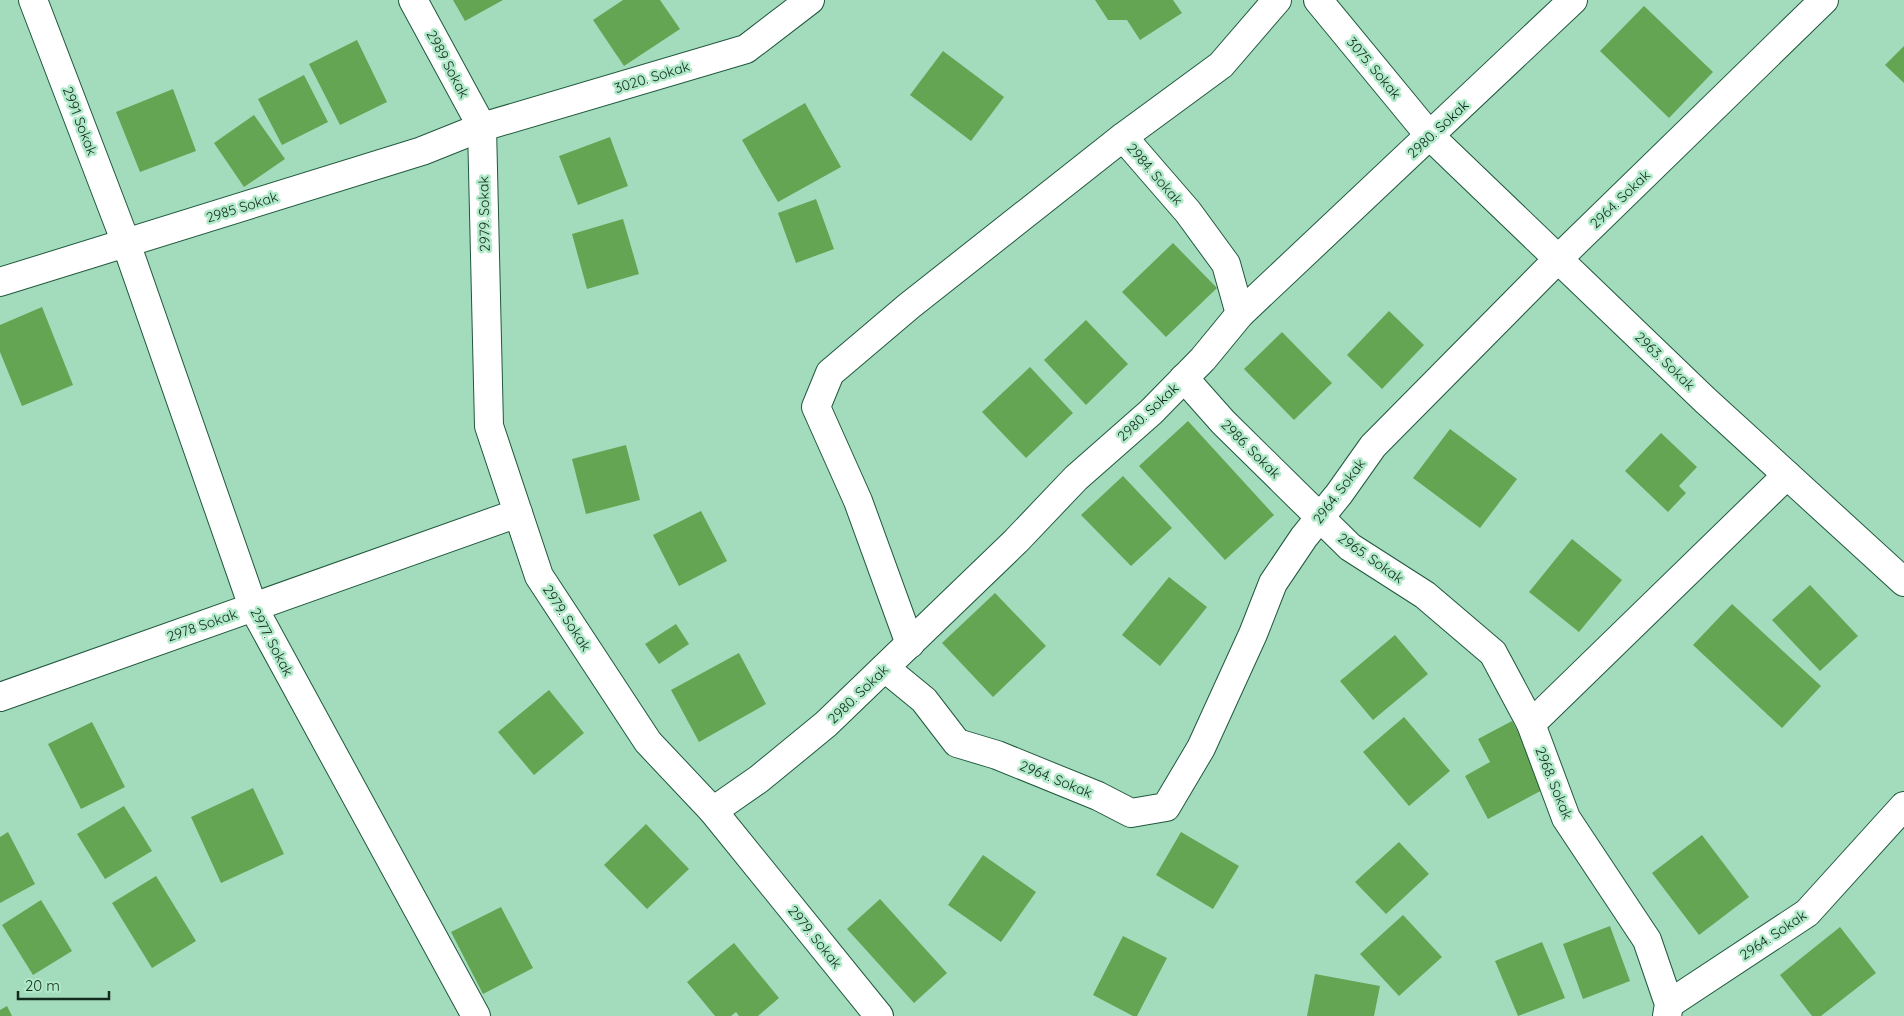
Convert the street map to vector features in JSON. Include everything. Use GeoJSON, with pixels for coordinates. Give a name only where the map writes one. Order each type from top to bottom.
{"type":"FeatureCollection","features":[{"type":"Feature","properties":{"kind":"street","name":"2991 Sokak"},"geometry":{"type":"LineString","coordinates":[[34,0],[126,243]]}},
{"type":"Feature","properties":{"kind":"street","name":"2989 Sokak"},"geometry":{"type":"LineString","coordinates":[[414,0],[482,127]]}},
{"type":"Feature","properties":{"kind":"street","name":"3020. Sokak"},"geometry":{"type":"LineString","coordinates":[[482,127],[746,49],[810,0]]}},
{"type":"Feature","properties":{"kind":"street","name":"2984. Sokak"},"geometry":{"type":"LineString","coordinates":[[1240,314],[1226,264],[1188,212],[1123,138],[1221,65],[1277,0]]}},
{"type":"Feature","properties":{"kind":"street","name":"3075. Sokak"},"geometry":{"type":"LineString","coordinates":[[1318,0],[1430,136]]}},
{"type":"Feature","properties":{"kind":"street","name":"2980. Sokak"},"geometry":{"type":"LineString","coordinates":[[713,811],[759,779],[826,724],[1016,541],[1076,478],[1151,412],[1184,378],[1240,314],[1573,0]]}},
{"type":"Feature","properties":{"kind":"street","name":"2964. Sokak"},"geometry":{"type":"LineString","coordinates":[[885,668],[924,700],[957,742],[997,755],[1098,796],[1131,813],[1166,807],[1204,740],[1253,634],[1273,583],[1304,537],[1339,494],[1373,446],[1558,259],[1824,0]]}},
{"type":"Feature","properties":{"kind":"street","name":"2985 Sokak"},"geometry":{"type":"LineString","coordinates":[[0,282],[422,151],[482,127]]}},
{"type":"Feature","properties":{"kind":"street","name":"2979. Sokak"},"geometry":{"type":"LineString","coordinates":[[482,127],[489,426],[539,576],[648,742],[713,811],[879,1016]]}},
{"type":"Feature","properties":{"kind":"street","name":"2963. Sokak"},"geometry":{"type":"LineString","coordinates":[[1430,136],[1705,400],[1904,582]]}},
{"type":"Feature","properties":{"kind":"street"},"geometry":{"type":"LineString","coordinates":[[910,644],[858,501],[816,407],[830,373],[909,306],[1123,138]]}},
{"type":"Feature","properties":{"kind":"street","name":"2977. Sokak"},"geometry":{"type":"LineString","coordinates":[[126,243],[253,607],[476,1016]]}},
{"type":"Feature","properties":{"kind":"street","name":"2986. Sokak"},"geometry":{"type":"LineString","coordinates":[[1184,378],[1223,422],[1267,463],[1319,518]]}},
{"type":"Feature","properties":{"kind":"street"},"geometry":{"type":"LineString","coordinates":[[1531,724],[1787,475]]}},
{"type":"Feature","properties":{"kind":"street","name":"2978 Sokak"},"geometry":{"type":"LineString","coordinates":[[0,696],[518,513]]}},
{"type":"Feature","properties":{"kind":"street","name":"2965. Sokak"},"geometry":{"type":"LineString","coordinates":[[1319,518],[1350,547],[1425,595]]}},
{"type":"Feature","properties":{"kind":"street","name":"2968. Sokak"},"geometry":{"type":"LineString","coordinates":[[1425,595],[1492,653],[1531,724],[1566,818],[1647,940],[1668,1010]]}},
{"type":"Feature","properties":{"kind":"street","name":"2964. Sokak"},"geometry":{"type":"LineString","coordinates":[[1668,1010],[1808,913],[1904,806]]}},
{"type":"Feature","properties":{"kind":"building"},"geometry":{"type":"Polygon","coordinates":[[[453,0],[503,0],[465,21],[453,0]]]}},
{"type":"Feature","properties":{"kind":"building"},"geometry":{"type":"Polygon","coordinates":[[[623,0],[660,0],[680,29],[624,66],[593,20],[623,0]]]}},
{"type":"Feature","properties":{"kind":"building"},"geometry":{"type":"Polygon","coordinates":[[[1095,0],[1173,0],[1182,13],[1140,40],[1127,20],[1108,20],[1095,0]]]}},
{"type":"Feature","properties":{"kind":"building"},"geometry":{"type":"Polygon","coordinates":[[[1644,6],[1713,72],[1669,118],[1600,51],[1644,6]]]}},
{"type":"Feature","properties":{"kind":"building"},"geometry":{"type":"Polygon","coordinates":[[[357,40],[387,102],[340,125],[309,64],[357,40]]]}},
{"type":"Feature","properties":{"kind":"building"},"geometry":{"type":"Polygon","coordinates":[[[1904,46],[1904,83],[1885,65],[1904,46]]]}},
{"type":"Feature","properties":{"kind":"building"},"geometry":{"type":"Polygon","coordinates":[[[943,51],[1004,97],[971,141],[910,95],[943,51]]]}},
{"type":"Feature","properties":{"kind":"building"},"geometry":{"type":"Polygon","coordinates":[[[304,75],[328,122],[282,145],[258,99],[304,75]]]}},
{"type":"Feature","properties":{"kind":"building"},"geometry":{"type":"Polygon","coordinates":[[[173,89],[196,151],[140,172],[116,112],[173,89]]]}},
{"type":"Feature","properties":{"kind":"building"},"geometry":{"type":"Polygon","coordinates":[[[805,103],[841,167],[778,202],[742,140],[805,103]]]}},
{"type":"Feature","properties":{"kind":"building"},"geometry":{"type":"Polygon","coordinates":[[[254,115],[285,159],[244,187],[214,143],[254,115]]]}},
{"type":"Feature","properties":{"kind":"building"},"geometry":{"type":"Polygon","coordinates":[[[610,137],[628,186],[578,205],[559,156],[610,137]]]}},
{"type":"Feature","properties":{"kind":"building"},"geometry":{"type":"Polygon","coordinates":[[[816,199],[834,249],[796,263],[778,213],[816,199]]]}},
{"type":"Feature","properties":{"kind":"building"},"geometry":{"type":"Polygon","coordinates":[[[623,219],[639,274],[587,289],[572,234],[623,219]]]}},
{"type":"Feature","properties":{"kind":"building"},"geometry":{"type":"Polygon","coordinates":[[[1173,243],[1217,288],[1166,337],[1122,292],[1173,243]]]}},
{"type":"Feature","properties":{"kind":"building"},"geometry":{"type":"Polygon","coordinates":[[[42,307],[73,385],[22,406],[0,352],[0,325],[42,307]]]}},
{"type":"Feature","properties":{"kind":"building"},"geometry":{"type":"Polygon","coordinates":[[[1389,311],[1424,345],[1382,389],[1347,355],[1389,311]]]}},
{"type":"Feature","properties":{"kind":"building"},"geometry":{"type":"Polygon","coordinates":[[[1086,320],[1128,364],[1086,405],[1044,360],[1086,320]]]}},
{"type":"Feature","properties":{"kind":"building"},"geometry":{"type":"Polygon","coordinates":[[[1282,332],[1332,383],[1294,420],[1244,369],[1282,332]]]}},
{"type":"Feature","properties":{"kind":"building"},"geometry":{"type":"Polygon","coordinates":[[[1030,367],[1073,413],[1026,458],[982,412],[1030,367]]]}},
{"type":"Feature","properties":{"kind":"building"},"geometry":{"type":"Polygon","coordinates":[[[1188,421],[1274,515],[1225,560],[1139,466],[1188,421]]]}},
{"type":"Feature","properties":{"kind":"building"},"geometry":{"type":"Polygon","coordinates":[[[1450,429],[1517,479],[1480,528],[1413,478],[1450,429]]]}},
{"type":"Feature","properties":{"kind":"building"},"geometry":{"type":"Polygon","coordinates":[[[1661,433],[1697,467],[1679,486],[1686,493],[1668,512],[1625,471],[1661,433]]]}},
{"type":"Feature","properties":{"kind":"building"},"geometry":{"type":"Polygon","coordinates":[[[626,445],[640,500],[586,514],[572,459],[626,445]]]}},
{"type":"Feature","properties":{"kind":"building"},"geometry":{"type":"Polygon","coordinates":[[[1123,476],[1172,528],[1131,566],[1081,515],[1123,476]]]}},
{"type":"Feature","properties":{"kind":"building"},"geometry":{"type":"Polygon","coordinates":[[[701,511],[727,561],[679,586],[653,535],[701,511]]]}},
{"type":"Feature","properties":{"kind":"building"},"geometry":{"type":"Polygon","coordinates":[[[1572,539],[1622,580],[1579,632],[1529,592],[1572,539]]]}},
{"type":"Feature","properties":{"kind":"building"},"geometry":{"type":"Polygon","coordinates":[[[1169,577],[1207,607],[1160,666],[1122,635],[1169,577]]]}},
{"type":"Feature","properties":{"kind":"building"},"geometry":{"type":"Polygon","coordinates":[[[1810,585],[1858,636],[1820,671],[1772,620],[1810,585]]]}},
{"type":"Feature","properties":{"kind":"building"},"geometry":{"type":"Polygon","coordinates":[[[995,593],[1046,646],[993,697],[942,643],[995,593]]]}},
{"type":"Feature","properties":{"kind":"building"},"geometry":{"type":"Polygon","coordinates":[[[1732,604],[1821,686],[1782,728],[1693,645],[1732,604]]]}},
{"type":"Feature","properties":{"kind":"building"},"geometry":{"type":"Polygon","coordinates":[[[676,624],[689,644],[659,664],[645,644],[676,624]]]}},
{"type":"Feature","properties":{"kind":"building"},"geometry":{"type":"Polygon","coordinates":[[[1395,635],[1428,674],[1373,720],[1340,681],[1395,635]]]}},
{"type":"Feature","properties":{"kind":"building"},"geometry":{"type":"Polygon","coordinates":[[[739,653],[766,704],[699,742],[671,690],[739,653]]]}},
{"type":"Feature","properties":{"kind":"building"},"geometry":{"type":"Polygon","coordinates":[[[549,690],[584,733],[534,775],[498,732],[549,690]]]}},
{"type":"Feature","properties":{"kind":"building"},"geometry":{"type":"Polygon","coordinates":[[[1404,717],[1450,771],[1409,806],[1363,752],[1404,717]]]}},
{"type":"Feature","properties":{"kind":"building"},"geometry":{"type":"Polygon","coordinates":[[[1512,721],[1548,787],[1488,819],[1465,776],[1490,762],[1478,739],[1512,721]]]}},
{"type":"Feature","properties":{"kind":"building"},"geometry":{"type":"Polygon","coordinates":[[[92,722],[125,787],[81,809],[48,744],[92,722]]]}},
{"type":"Feature","properties":{"kind":"building"},"geometry":{"type":"Polygon","coordinates":[[[253,788],[284,854],[221,883],[191,817],[253,788]]]}},
{"type":"Feature","properties":{"kind":"building"},"geometry":{"type":"Polygon","coordinates":[[[124,806],[152,851],[105,879],[77,834],[124,806]]]}},
{"type":"Feature","properties":{"kind":"building"},"geometry":{"type":"Polygon","coordinates":[[[646,824],[689,869],[647,909],[604,865],[646,824]]]}},
{"type":"Feature","properties":{"kind":"building"},"geometry":{"type":"Polygon","coordinates":[[[8,832],[35,884],[0,903],[0,837],[8,832]]]}},
{"type":"Feature","properties":{"kind":"building"},"geometry":{"type":"Polygon","coordinates":[[[1181,832],[1239,866],[1213,909],[1156,875],[1181,832]]]}},
{"type":"Feature","properties":{"kind":"building"},"geometry":{"type":"Polygon","coordinates":[[[1702,835],[1749,897],[1699,935],[1652,873],[1702,835]]]}},
{"type":"Feature","properties":{"kind":"building"},"geometry":{"type":"Polygon","coordinates":[[[1399,842],[1429,874],[1386,914],[1355,882],[1399,842]]]}},
{"type":"Feature","properties":{"kind":"building"},"geometry":{"type":"Polygon","coordinates":[[[983,855],[1036,892],[1001,942],[948,905],[983,855]]]}},
{"type":"Feature","properties":{"kind":"building"},"geometry":{"type":"Polygon","coordinates":[[[156,876],[196,941],[152,968],[112,903],[156,876]]]}},
{"type":"Feature","properties":{"kind":"building"},"geometry":{"type":"Polygon","coordinates":[[[880,899],[947,973],[914,1003],[847,929],[880,899]]]}},
{"type":"Feature","properties":{"kind":"building"},"geometry":{"type":"Polygon","coordinates":[[[41,900],[72,951],[33,975],[2,925],[41,900]]]}},
{"type":"Feature","properties":{"kind":"building"},"geometry":{"type":"Polygon","coordinates":[[[501,907],[533,968],[483,994],[451,932],[501,907]]]}},
{"type":"Feature","properties":{"kind":"building"},"geometry":{"type":"Polygon","coordinates":[[[1403,915],[1442,957],[1399,996],[1360,954],[1403,915]]]}},
{"type":"Feature","properties":{"kind":"building"},"geometry":{"type":"Polygon","coordinates":[[[1610,926],[1630,981],[1583,999],[1563,944],[1610,926]]]}},
{"type":"Feature","properties":{"kind":"building"},"geometry":{"type":"Polygon","coordinates":[[[1840,927],[1876,973],[1821,1016],[1812,1016],[1780,975],[1840,927]]]}},
{"type":"Feature","properties":{"kind":"building"},"geometry":{"type":"Polygon","coordinates":[[[1123,936],[1167,958],[1137,1016],[1133,1016],[1093,995],[1123,936]]]}},
{"type":"Feature","properties":{"kind":"building"},"geometry":{"type":"Polygon","coordinates":[[[1542,942],[1565,998],[1518,1016],[1495,961],[1542,942]]]}},
{"type":"Feature","properties":{"kind":"building"},"geometry":{"type":"Polygon","coordinates":[[[734,943],[779,998],[758,1016],[739,1016],[736,1012],[731,1016],[715,1016],[687,982],[734,943]]]}},
{"type":"Feature","properties":{"kind":"building"},"geometry":{"type":"Polygon","coordinates":[[[1315,974],[1380,986],[1374,1016],[1307,1016],[1315,974]]]}},
{"type":"Feature","properties":{"kind":"building"},"geometry":{"type":"Polygon","coordinates":[[[7,1006],[12,1016],[0,1016],[0,1010],[7,1006]]]}}]}
